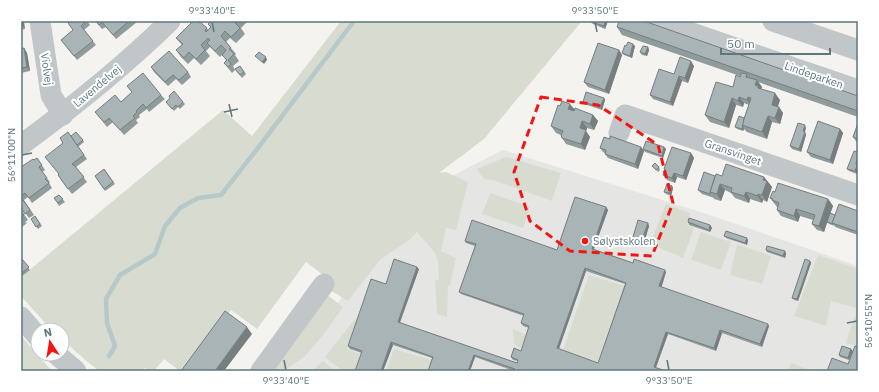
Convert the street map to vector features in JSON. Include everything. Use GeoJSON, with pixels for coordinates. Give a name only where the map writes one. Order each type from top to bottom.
{"type":"FeatureCollection","features":[{"type":"Feature","properties":{"kind":"street","name":"Violvej"},"geometry":{"type":"LineString","coordinates":[[40,21],[51,95],[63,115]]}},
{"type":"Feature","properties":{"kind":"street","name":"Lavendelvej"},"geometry":{"type":"LineString","coordinates":[[21,145],[63,115],[145,46],[170,21]]}},
{"type":"Feature","properties":{"kind":"street","name":"Lindeparken"},"geometry":{"type":"LineString","coordinates":[[657,21],[858,90]]}},
{"type":"Feature","properties":{"kind":"street"},"geometry":{"type":"LineString","coordinates":[[772,21],[858,50]]}},
{"type":"Feature","properties":{"kind":"street","name":"Gransvinget"},"geometry":{"type":"LineString","coordinates":[[619,133],[625,115],[858,195]]}},
{"type":"Feature","properties":{"kind":"street"},"geometry":{"type":"LineString","coordinates":[[261,371],[324,284]]}},
{"type":"Feature","properties":{"kind":"street"},"geometry":{"type":"LineString","coordinates":[[21,317],[30,328]]}},
{"type":"Feature","properties":{"kind":"street"},"geometry":{"type":"LineString","coordinates":[[65,362],[76,371]]}},
{"type":"Feature","properties":{"kind":"highlighted area"},"geometry":{"type":"Polygon","coordinates":[[[541,97],[598,105],[658,145],[673,203],[652,256],[570,251],[530,221],[514,172],[541,97]]]}},
{"type":"Feature","properties":{"kind":"shaded area"},"geometry":{"type":"Polygon","coordinates":[[[341,21],[582,21],[484,139],[439,173],[446,172],[468,182],[456,230],[446,228],[441,251],[456,258],[450,286],[448,286],[447,317],[437,314],[435,281],[439,279],[438,261],[435,253],[417,232],[409,240],[380,260],[348,301],[328,289],[332,282],[306,262],[257,329],[231,310],[183,371],[180,371],[164,359],[154,371],[148,371],[145,368],[142,371],[99,371],[70,346],[70,322],[44,322],[21,296],[21,277],[223,110],[252,136],[341,21]]]}},
{"type":"Feature","properties":{"kind":"shaded area","name":"Sølystskolen"},"geometry":{"type":"Polygon","coordinates":[[[503,150],[710,215],[858,266],[858,371],[285,371],[426,189],[503,150]]]}},
{"type":"Feature","properties":{"kind":"shaded area"},"geometry":{"type":"Polygon","coordinates":[[[506,157],[561,173],[552,201],[493,180],[484,179],[477,169],[506,157]]]}},
{"type":"Feature","properties":{"kind":"shaded area"},"geometry":{"type":"Polygon","coordinates":[[[490,193],[530,207],[523,228],[482,214],[490,193]]]}},
{"type":"Feature","properties":{"kind":"shaded area"},"geometry":{"type":"Polygon","coordinates":[[[666,204],[690,213],[687,225],[694,228],[683,258],[650,244],[666,204]]]}},
{"type":"Feature","properties":{"kind":"shaded area"},"geometry":{"type":"Polygon","coordinates":[[[701,232],[731,242],[721,270],[691,260],[701,232]]]}},
{"type":"Feature","properties":{"kind":"shaded area"},"geometry":{"type":"Polygon","coordinates":[[[737,244],[771,256],[762,284],[730,275],[737,244]]]}},
{"type":"Feature","properties":{"kind":"shaded area"},"geometry":{"type":"Polygon","coordinates":[[[818,255],[858,269],[858,347],[846,343],[857,308],[831,301],[826,326],[794,316],[818,255]]]}},
{"type":"Feature","properties":{"kind":"shaded area"},"geometry":{"type":"Polygon","coordinates":[[[589,275],[625,286],[597,362],[563,350],[589,275]]]}},
{"type":"Feature","properties":{"kind":"shaded area"},"geometry":{"type":"Polygon","coordinates":[[[325,293],[343,307],[324,334],[304,357],[283,371],[269,371],[325,293]]]}},
{"type":"Feature","properties":{"kind":"shaded area"},"geometry":{"type":"Polygon","coordinates":[[[355,319],[358,319],[347,349],[360,354],[355,371],[343,371],[325,357],[355,319]]]}},
{"type":"Feature","properties":{"kind":"shaded area"},"geometry":{"type":"Polygon","coordinates":[[[513,329],[527,335],[521,348],[514,344],[513,329]]]}},
{"type":"Feature","properties":{"kind":"shaded area"},"geometry":{"type":"Polygon","coordinates":[[[21,336],[30,346],[30,362],[44,362],[52,371],[21,371],[21,336]]]}},
{"type":"Feature","properties":{"kind":"shaded area"},"geometry":{"type":"Polygon","coordinates":[[[394,349],[432,360],[429,371],[386,371],[394,349]]]}},
{"type":"Feature","properties":{"kind":"shaded area"},"geometry":{"type":"Polygon","coordinates":[[[323,361],[335,371],[312,371],[323,361]]]}},
{"type":"Feature","properties":{"kind":"shaded area"},"geometry":{"type":"Polygon","coordinates":[[[791,363],[813,371],[788,371],[791,363]]]}},
{"type":"Feature","properties":{"kind":"building"},"geometry":{"type":"Polygon","coordinates":[[[71,21],[86,21],[81,26],[93,41],[74,56],[61,40],[73,30],[68,23],[71,21]]]}},
{"type":"Feature","properties":{"kind":"building"},"geometry":{"type":"Polygon","coordinates":[[[96,21],[129,21],[113,35],[102,22],[99,25],[96,21]]]}},
{"type":"Feature","properties":{"kind":"building"},"geometry":{"type":"Polygon","coordinates":[[[193,21],[200,22],[207,28],[205,30],[206,32],[211,27],[208,24],[211,21],[237,21],[235,23],[240,28],[231,37],[225,31],[221,36],[234,54],[228,60],[231,64],[228,67],[224,63],[227,60],[222,55],[226,50],[221,45],[215,51],[207,43],[210,40],[208,38],[201,45],[205,50],[196,59],[189,52],[184,58],[176,50],[183,44],[176,38],[193,21]]]}},
{"type":"Feature","properties":{"kind":"building"},"geometry":{"type":"Polygon","coordinates":[[[591,21],[605,21],[604,26],[591,21]]]}},
{"type":"Feature","properties":{"kind":"building"},"geometry":{"type":"Polygon","coordinates":[[[619,21],[644,21],[858,96],[858,111],[617,27],[619,21]]]}},
{"type":"Feature","properties":{"kind":"building"},"geometry":{"type":"Polygon","coordinates":[[[628,42],[633,44],[630,56],[622,53],[628,42]]]}},
{"type":"Feature","properties":{"kind":"building"},"geometry":{"type":"Polygon","coordinates":[[[598,43],[619,50],[605,90],[584,82],[598,43]]]}},
{"type":"Feature","properties":{"kind":"building"},"geometry":{"type":"Polygon","coordinates":[[[643,46],[648,47],[645,54],[640,52],[643,46]]]}},
{"type":"Feature","properties":{"kind":"building"},"geometry":{"type":"Polygon","coordinates":[[[24,48],[27,67],[21,68],[21,49],[24,48]]]}},
{"type":"Feature","properties":{"kind":"building"},"geometry":{"type":"Polygon","coordinates":[[[169,51],[188,72],[179,80],[173,75],[165,82],[151,67],[169,51]]]}},
{"type":"Feature","properties":{"kind":"building"},"geometry":{"type":"Polygon","coordinates":[[[259,52],[266,57],[262,62],[255,56],[259,52]]]}},
{"type":"Feature","properties":{"kind":"building"},"geometry":{"type":"Polygon","coordinates":[[[680,57],[691,61],[685,78],[679,76],[670,102],[650,95],[659,69],[674,74],[680,57]]]}},
{"type":"Feature","properties":{"kind":"building"},"geometry":{"type":"Polygon","coordinates":[[[240,66],[244,72],[240,75],[235,69],[240,66]]]}},
{"type":"Feature","properties":{"kind":"building"},"geometry":{"type":"Polygon","coordinates":[[[143,73],[161,95],[146,108],[143,104],[133,116],[135,118],[120,130],[109,118],[104,122],[95,112],[115,95],[121,102],[132,92],[127,86],[143,73]]]}},
{"type":"Feature","properties":{"kind":"building"},"geometry":{"type":"Polygon","coordinates":[[[741,73],[747,74],[746,77],[757,80],[755,85],[758,86],[758,88],[775,93],[772,105],[779,107],[775,118],[768,116],[762,132],[742,125],[751,98],[748,97],[747,100],[739,97],[738,101],[732,98],[724,122],[705,115],[716,82],[733,87],[736,75],[740,77],[741,73]]]}},
{"type":"Feature","properties":{"kind":"building"},"geometry":{"type":"Polygon","coordinates":[[[174,91],[183,102],[178,107],[176,105],[172,109],[166,102],[174,91]]]}},
{"type":"Feature","properties":{"kind":"building"},"geometry":{"type":"Polygon","coordinates":[[[586,92],[604,98],[600,107],[583,102],[586,92]]]}},
{"type":"Feature","properties":{"kind":"building"},"geometry":{"type":"Polygon","coordinates":[[[562,101],[570,104],[568,109],[574,111],[575,108],[593,115],[590,124],[582,121],[580,128],[586,130],[581,144],[562,138],[561,135],[563,131],[551,126],[558,105],[560,106],[562,101]]]}},
{"type":"Feature","properties":{"kind":"building"},"geometry":{"type":"Polygon","coordinates":[[[739,116],[744,118],[742,129],[735,127],[739,116]]]}},
{"type":"Feature","properties":{"kind":"building"},"geometry":{"type":"Polygon","coordinates":[[[818,121],[840,129],[830,160],[807,152],[818,121]]]}},
{"type":"Feature","properties":{"kind":"building"},"geometry":{"type":"Polygon","coordinates":[[[798,123],[805,125],[803,131],[805,132],[799,149],[790,146],[798,123]]]}},
{"type":"Feature","properties":{"kind":"building"},"geometry":{"type":"Polygon","coordinates":[[[858,123],[858,139],[853,137],[858,123]]]}},
{"type":"Feature","properties":{"kind":"building"},"geometry":{"type":"Polygon","coordinates":[[[68,132],[84,155],[72,164],[84,177],[68,189],[58,175],[59,174],[45,157],[63,143],[60,138],[68,132]]]}},
{"type":"Feature","properties":{"kind":"building"},"geometry":{"type":"Polygon","coordinates":[[[76,132],[83,140],[77,145],[71,136],[76,132]]]}},
{"type":"Feature","properties":{"kind":"building"},"geometry":{"type":"Polygon","coordinates":[[[610,136],[641,147],[635,164],[605,154],[606,150],[600,148],[604,137],[610,139],[610,136]]]}},
{"type":"Feature","properties":{"kind":"building"},"geometry":{"type":"Polygon","coordinates":[[[646,141],[664,147],[662,156],[643,149],[646,141]]]}},
{"type":"Feature","properties":{"kind":"building"},"geometry":{"type":"Polygon","coordinates":[[[672,147],[691,153],[683,176],[674,173],[672,178],[663,175],[672,147]]]}},
{"type":"Feature","properties":{"kind":"building"},"geometry":{"type":"Polygon","coordinates":[[[854,151],[858,152],[855,171],[847,169],[854,151]]]}},
{"type":"Feature","properties":{"kind":"building"},"geometry":{"type":"Polygon","coordinates":[[[37,158],[42,165],[39,167],[47,178],[45,179],[49,183],[29,198],[25,193],[21,196],[21,167],[37,158]]]}},
{"type":"Feature","properties":{"kind":"building"},"geometry":{"type":"Polygon","coordinates":[[[655,163],[659,167],[656,170],[652,166],[655,163]]]}},
{"type":"Feature","properties":{"kind":"building"},"geometry":{"type":"Polygon","coordinates":[[[726,164],[764,177],[763,180],[767,181],[762,195],[758,194],[758,196],[746,192],[744,196],[731,192],[732,188],[720,184],[717,194],[710,192],[716,174],[722,176],[726,164]]]}},
{"type":"Feature","properties":{"kind":"building"},"geometry":{"type":"Polygon","coordinates":[[[104,169],[113,182],[104,189],[95,176],[104,169]]]}},
{"type":"Feature","properties":{"kind":"building"},"geometry":{"type":"Polygon","coordinates":[[[704,172],[715,176],[710,194],[698,190],[704,172]]]}},
{"type":"Feature","properties":{"kind":"building"},"geometry":{"type":"Polygon","coordinates":[[[778,183],[828,199],[819,226],[812,224],[815,215],[796,209],[794,216],[777,210],[779,203],[770,198],[773,191],[775,192],[778,183]]]}},
{"type":"Feature","properties":{"kind":"building"},"geometry":{"type":"Polygon","coordinates":[[[667,184],[672,186],[669,193],[664,192],[667,184]]]}},
{"type":"Feature","properties":{"kind":"building"},"geometry":{"type":"Polygon","coordinates":[[[59,195],[63,199],[58,203],[54,198],[59,195]]]}},
{"type":"Feature","properties":{"kind":"building"},"geometry":{"type":"Polygon","coordinates":[[[575,197],[606,207],[592,249],[633,263],[634,259],[665,270],[659,286],[768,324],[760,344],[720,330],[714,348],[666,332],[654,367],[666,371],[514,371],[515,369],[474,355],[468,371],[428,371],[433,357],[391,342],[381,371],[355,371],[362,351],[348,346],[371,279],[386,284],[394,259],[417,267],[398,322],[517,363],[518,360],[511,357],[514,348],[521,351],[529,326],[521,323],[524,314],[459,292],[476,244],[465,241],[472,220],[557,250],[575,197]],[[585,268],[557,348],[598,363],[626,283],[585,268]]]}},
{"type":"Feature","properties":{"kind":"building"},"geometry":{"type":"Polygon","coordinates":[[[23,200],[30,210],[25,214],[21,207],[21,201],[23,200]]]}},
{"type":"Feature","properties":{"kind":"building"},"geometry":{"type":"Polygon","coordinates":[[[839,204],[858,211],[858,232],[832,223],[839,204]]]}},
{"type":"Feature","properties":{"kind":"building"},"geometry":{"type":"Polygon","coordinates":[[[21,210],[24,215],[21,221],[21,210]]]}},
{"type":"Feature","properties":{"kind":"building"},"geometry":{"type":"Polygon","coordinates":[[[830,213],[835,215],[833,224],[827,222],[830,213]]]}},
{"type":"Feature","properties":{"kind":"building"},"geometry":{"type":"Polygon","coordinates":[[[35,216],[40,224],[36,227],[31,219],[35,216]]]}},
{"type":"Feature","properties":{"kind":"building"},"geometry":{"type":"Polygon","coordinates":[[[689,218],[710,225],[709,230],[688,222],[689,218]]]}},
{"type":"Feature","properties":{"kind":"building"},"geometry":{"type":"Polygon","coordinates":[[[638,220],[648,223],[642,240],[633,237],[638,220]]]}},
{"type":"Feature","properties":{"kind":"building"},"geometry":{"type":"Polygon","coordinates":[[[726,231],[747,238],[745,243],[724,236],[726,231]]]}},
{"type":"Feature","properties":{"kind":"building"},"geometry":{"type":"Polygon","coordinates":[[[767,246],[785,251],[783,256],[766,250],[767,246]]]}},
{"type":"Feature","properties":{"kind":"building"},"geometry":{"type":"Polygon","coordinates":[[[21,258],[29,267],[21,274],[21,258]]]}},
{"type":"Feature","properties":{"kind":"building"},"geometry":{"type":"Polygon","coordinates":[[[805,259],[810,261],[797,299],[792,298],[805,259]]]}},
{"type":"Feature","properties":{"kind":"building"},"geometry":{"type":"Polygon","coordinates":[[[225,311],[247,327],[215,371],[181,371],[225,311]]]}},
{"type":"Feature","properties":{"kind":"building"},"geometry":{"type":"Polygon","coordinates":[[[842,346],[851,349],[848,358],[839,355],[842,346]]]}},
{"type":"Feature","properties":{"kind":"building"},"geometry":{"type":"Polygon","coordinates":[[[855,346],[858,347],[858,371],[827,371],[832,358],[848,364],[855,346]]]}},
{"type":"Feature","properties":{"kind":"waterway"},"geometry":{"type":"LineString","coordinates":[[109,356],[115,346],[107,323],[106,299],[120,275],[155,254],[165,226],[180,208],[198,198],[221,195],[354,21]]}},
{"type":"Feature","properties":{"kind":"place","name":"Sølystskolen"},"geometry":{"type":"Point","coordinates":[585,241]}}]}
